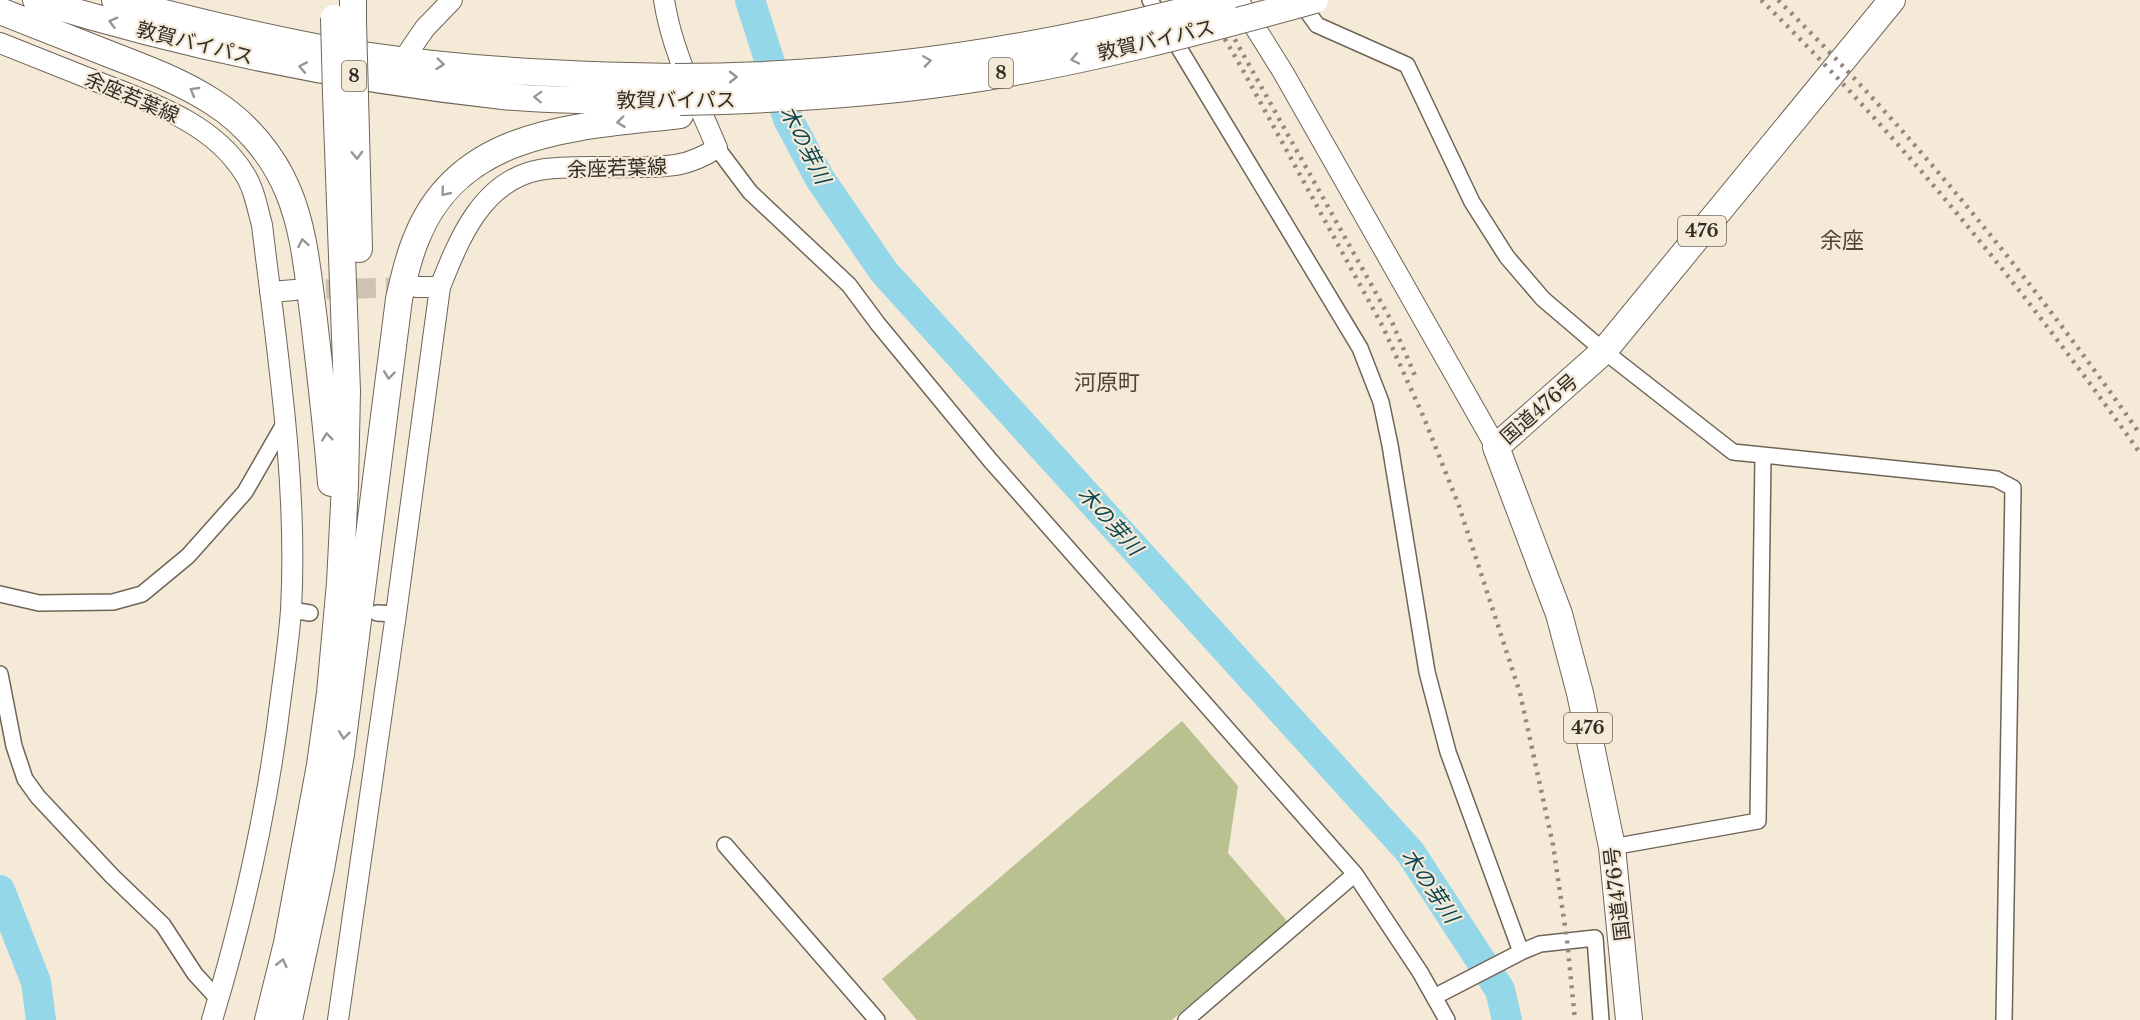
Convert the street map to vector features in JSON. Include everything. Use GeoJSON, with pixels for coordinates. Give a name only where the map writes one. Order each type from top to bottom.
{"type":"FeatureCollection","features":[{"type":"Feature","properties":{"kind":"highway","name":"敦賀バイパス"},"geometry":{"type":"LineString","coordinates":[[36,0],[168,37],[316,70],[505,96],[680,109],[813,106],[885,96],[1198,32],[1316,0]]}},
{"type":"Feature","properties":{"kind":"highway","name":"敦賀バイパス"},"geometry":{"type":"LineString","coordinates":[[115,0],[245,33],[403,60],[505,71],[598,76],[747,77],[812,73],[951,57],[1114,27],[1225,0]]}},
{"type":"Feature","properties":{"kind":"highway"},"geometry":{"type":"LineString","coordinates":[[169,0],[248,25],[403,60]]}},
{"type":"Feature","properties":{"kind":"highway","name":"国道476号"},"geometry":{"type":"LineString","coordinates":[[1629,1020],[1612,847],[1580,693],[1558,614],[1496,447],[1604,351],[1892,0]]}},
{"type":"Feature","properties":{"kind":"highway"},"geometry":{"type":"LineString","coordinates":[[0,10],[187,86],[237,120],[258,141],[274,162],[288,190],[298,219],[310,295],[332,491],[335,642]]}},
{"type":"Feature","properties":{"kind":"highway"},"geometry":{"type":"LineString","coordinates":[[268,1020],[309,828],[320,765],[335,642],[347,436],[344,10]]}},
{"type":"Feature","properties":{"kind":"highway"},"geometry":{"type":"LineString","coordinates":[[346,95],[363,439],[362,488],[348,698]]}},
{"type":"Feature","properties":{"kind":"highway"},"geometry":{"type":"LineString","coordinates":[[289,1020],[330,819],[348,698],[399,299],[417,235],[449,187],[468,168],[490,154],[538,136],[680,109]]}},
{"type":"Feature","properties":{"kind":"street"},"geometry":{"type":"LineString","coordinates":[[403,60],[425,28],[452,0]]}},
{"type":"Feature","properties":{"kind":"street"},"geometry":{"type":"LineString","coordinates":[[664,0],[676,50],[717,148],[750,192],[849,285],[990,460],[1355,874],[1420,972],[1447,1020]]}},
{"type":"Feature","properties":{"kind":"street"},"geometry":{"type":"LineString","coordinates":[[1150,0],[1360,348],[1381,402],[1427,672],[1448,752],[1517,954]]}},
{"type":"Feature","properties":{"kind":"street"},"geometry":{"type":"LineString","coordinates":[[1238,0],[1283,72],[1496,447]]}},
{"type":"Feature","properties":{"kind":"street"},"geometry":{"type":"LineString","coordinates":[[1299,0],[1317,25],[1407,65],[1472,202],[1507,257],[1543,299],[1604,351],[1733,452],[1996,479],[2013,488],[2004,1020]]}},
{"type":"Feature","properties":{"kind":"street","name":"余座若葉線"},"geometry":{"type":"LineString","coordinates":[[0,43],[155,104],[194,124],[232,156],[245,174],[254,195],[262,225],[284,424],[292,540],[301,612],[238,930],[212,1020]]}},
{"type":"Feature","properties":{"kind":"street","name":"余座若葉線"},"geometry":{"type":"LineString","coordinates":[[338,1020],[387,613],[440,286],[459,240],[479,208],[500,189],[525,175],[557,169],[677,166],[701,158],[717,148]]}},
{"type":"Feature","properties":{"kind":"street"},"geometry":{"type":"LineString","coordinates":[[416,287],[440,286]]}},
{"type":"Feature","properties":{"kind":"street"},"geometry":{"type":"LineString","coordinates":[[270,292],[295,290]]}},
{"type":"Feature","properties":{"kind":"street"},"geometry":{"type":"LineString","coordinates":[[0,594],[39,603],[113,602],[142,594],[188,556],[246,492],[284,424]]}},
{"type":"Feature","properties":{"kind":"street"},"geometry":{"type":"LineString","coordinates":[[1612,847],[1758,821],[1763,456]]}},
{"type":"Feature","properties":{"kind":"street"},"geometry":{"type":"LineString","coordinates":[[0,674],[14,746],[25,779],[38,797],[112,876],[163,925],[195,974],[219,999]]}},
{"type":"Feature","properties":{"kind":"street"},"geometry":{"type":"LineString","coordinates":[[725,844],[877,1020]]}},
{"type":"Feature","properties":{"kind":"street"},"geometry":{"type":"LineString","coordinates":[[1186,1020],[1355,874]]}},
{"type":"Feature","properties":{"kind":"street"},"geometry":{"type":"LineString","coordinates":[[1434,997],[1540,944],[1595,938],[1601,1020]]}},
{"type":"Feature","properties":{"kind":"green space"},"geometry":{"type":"Polygon","coordinates":[[[1182,721],[1238,786],[1228,853],[1287,921],[1172,1020],[917,1020],[882,979],[1182,721]]]}},
{"type":"Feature","properties":{"kind":"waterway","name":"木の芽川"},"geometry":{"type":"LineString","coordinates":[[750,0],[788,119],[820,179],[884,272],[1410,852],[1500,990],[1507,1020]]}},
{"type":"Feature","properties":{"kind":"waterway"},"geometry":{"type":"LineString","coordinates":[[0,890],[36,982],[41,1020]]}},
{"type":"Feature","properties":{"kind":"tunnel"},"geometry":{"type":"LineString","coordinates":[[296,290],[414,287]]}},
{"type":"Feature","properties":{"kind":"railway"},"geometry":{"type":"LineString","coordinates":[[1202,0],[1383,327],[1424,418],[1459,506],[1520,693],[1553,845],[1567,940],[1575,1020]]}},
{"type":"Feature","properties":{"kind":"railway"},"geometry":{"type":"LineString","coordinates":[[1213,0],[1392,322],[1416,378]]}},
{"type":"Feature","properties":{"kind":"railway"},"geometry":{"type":"LineString","coordinates":[[1761,0],[1864,106],[1961,218],[2053,334],[2140,453]]}},
{"type":"Feature","properties":{"kind":"railway"},"geometry":{"type":"LineString","coordinates":[[1778,0],[1876,102],[1969,209],[2057,320],[2140,434]]}},
{"type":"Feature","properties":{"kind":"district","name":"余座"},"geometry":{"type":"Point","coordinates":[1842,240]}},
{"type":"Feature","properties":{"kind":"district","name":"河原町"},"geometry":{"type":"Point","coordinates":[1107,382]}}]}
